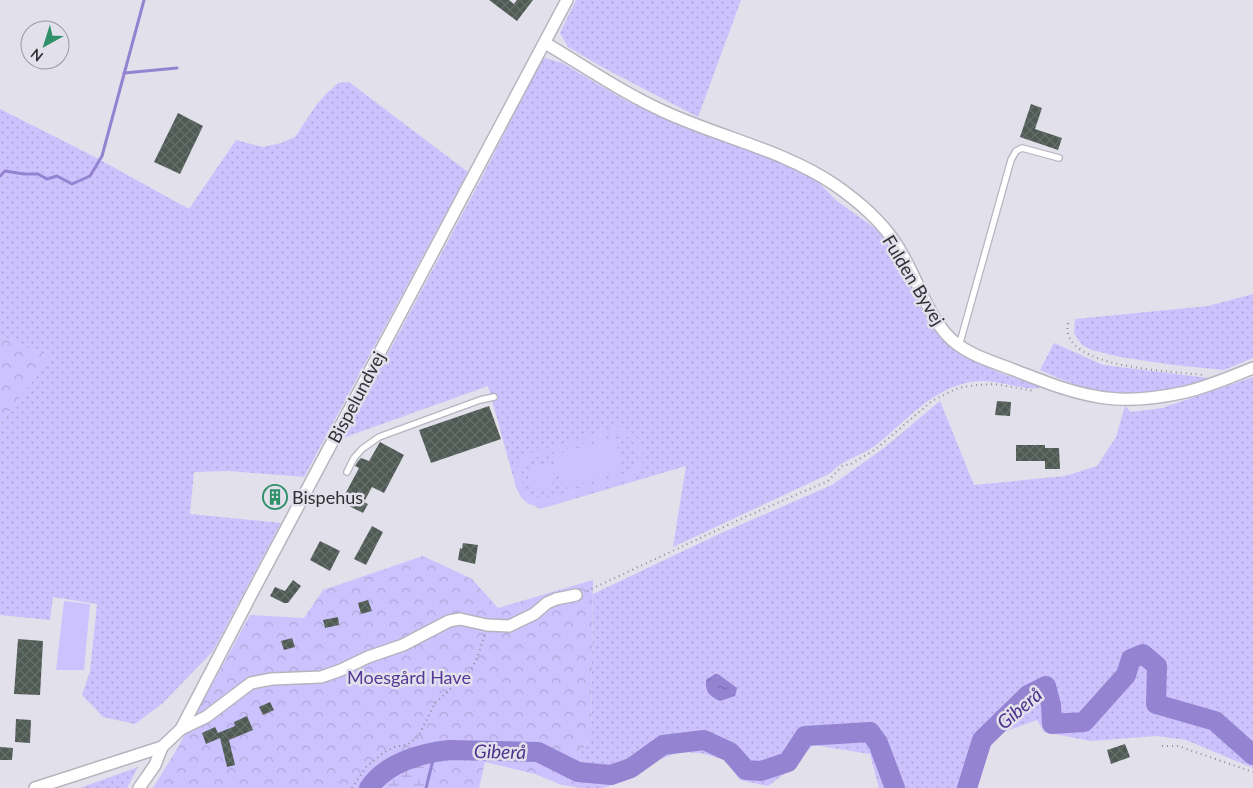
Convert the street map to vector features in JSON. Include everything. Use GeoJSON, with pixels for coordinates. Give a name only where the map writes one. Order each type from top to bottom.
{"type":"FeatureCollection","features":[{"type":"Feature","properties":{"kind":"street","name":"Bispelundvej"},"geometry":{"type":"LineString","coordinates":[[139,788],[154,765],[162,747],[181,729],[567,0]]}},
{"type":"Feature","properties":{"kind":"street","name":"Fulden Byvej"},"geometry":{"type":"LineString","coordinates":[[545,43],[638,99],[667,113],[788,158],[826,179],[854,198],[872,214],[898,246],[937,322],[947,335],[959,346],[979,356],[1056,386],[1094,397],[1147,399],[1184,393],[1253,368]]}},
{"type":"Feature","properties":{"kind":"street"},"geometry":{"type":"LineString","coordinates":[[181,729],[206,717],[251,683],[272,679],[321,677],[335,673],[368,657],[404,645],[449,622],[460,619],[488,625],[509,626],[517,624],[534,614],[547,603],[576,595]]}},
{"type":"Feature","properties":{"kind":"street"},"geometry":{"type":"LineString","coordinates":[[35,788],[162,747]]}},
{"type":"Feature","properties":{"kind":"lane"},"geometry":{"type":"LineString","coordinates":[[959,346],[1011,160],[1016,151],[1022,148],[1059,158]]}},
{"type":"Feature","properties":{"kind":"lane"},"geometry":{"type":"LineString","coordinates":[[347,472],[354,458],[362,449],[379,437],[480,400],[494,397]]}},
{"type":"Feature","properties":{"kind":"path"},"geometry":{"type":"LineString","coordinates":[[1068,323],[1067,334],[1072,343],[1081,351],[1107,362],[1206,375]]}},
{"type":"Feature","properties":{"kind":"path"},"geometry":{"type":"LineString","coordinates":[[576,595],[744,517],[828,481],[842,466],[851,464],[876,449],[932,401],[958,388],[994,384],[1041,391],[1056,386]]}},
{"type":"Feature","properties":{"kind":"path"},"geometry":{"type":"LineString","coordinates":[[352,788],[366,767],[383,753],[394,747],[407,745],[418,737],[434,703],[470,670],[479,653],[488,625]]}},
{"type":"Feature","properties":{"kind":"path"},"geometry":{"type":"LineString","coordinates":[[1162,746],[1178,746],[1253,772]]}},
{"type":"Feature","properties":{"kind":"green space"},"geometry":{"type":"Polygon","coordinates":[[[576,0],[741,0],[698,117],[568,47],[560,33],[576,0]]]}},
{"type":"Feature","properties":{"kind":"green space"},"geometry":{"type":"Polygon","coordinates":[[[545,58],[562,63],[623,99],[646,110],[784,164],[818,182],[837,201],[876,229],[893,250],[940,335],[951,345],[988,368],[1044,387],[1029,388],[979,381],[949,389],[923,405],[876,445],[841,464],[831,473],[673,547],[686,466],[540,509],[524,499],[516,487],[488,386],[343,438],[541,62],[545,58]]]}},
{"type":"Feature","properties":{"kind":"green space"},"geometry":{"type":"Polygon","coordinates":[[[349,82],[468,172],[304,477],[229,471],[194,472],[190,514],[281,523],[213,651],[163,703],[135,724],[103,717],[82,695],[90,671],[97,604],[53,597],[50,620],[0,615],[0,424],[49,358],[0,335],[0,109],[93,156],[189,209],[236,140],[263,147],[281,143],[295,137],[317,104],[327,93],[338,83],[349,82]]]}},
{"type":"Feature","properties":{"kind":"green space"},"geometry":{"type":"Polygon","coordinates":[[[1253,294],[1253,358],[1224,370],[1120,357],[1092,350],[1082,345],[1074,333],[1075,319],[1208,306],[1253,294]]]}},
{"type":"Feature","properties":{"kind":"green space"},"geometry":{"type":"Polygon","coordinates":[[[0,335],[49,358],[0,424],[0,335]]]}},
{"type":"Feature","properties":{"kind":"green space"},"geometry":{"type":"Polygon","coordinates":[[[1054,343],[1103,365],[1209,378],[1176,387],[1143,392],[1109,392],[1093,389],[1040,370],[1054,343]]]}},
{"type":"Feature","properties":{"kind":"green space"},"geometry":{"type":"Polygon","coordinates":[[[1253,377],[1253,768],[1186,740],[1157,736],[1091,741],[1044,732],[1037,720],[998,734],[988,750],[973,788],[879,788],[870,754],[813,745],[788,771],[768,786],[740,780],[725,760],[700,753],[678,752],[647,765],[624,781],[603,788],[582,788],[562,785],[591,735],[593,594],[717,535],[832,485],[884,448],[940,401],[974,485],[1065,476],[1097,466],[1116,437],[1125,406],[1131,412],[1162,408],[1253,377]]]}},
{"type":"Feature","properties":{"kind":"green space"},"geometry":{"type":"Polygon","coordinates":[[[616,427],[627,429],[637,437],[642,447],[643,465],[639,474],[633,479],[543,506],[526,502],[520,496],[517,488],[516,471],[519,462],[525,455],[616,427]],[[612,434],[536,457],[522,470],[523,483],[526,489],[530,494],[543,499],[630,473],[638,459],[636,448],[628,437],[612,434]]]}},
{"type":"Feature","properties":{"kind":"green space"},"geometry":{"type":"Polygon","coordinates":[[[615,438],[624,471],[562,489],[552,455],[615,438]]]}},
{"type":"Feature","properties":{"kind":"green space"},"geometry":{"type":"Polygon","coordinates":[[[541,464],[550,468],[554,477],[550,486],[541,490],[532,486],[528,477],[532,468],[541,464]]]}},
{"type":"Feature","properties":{"kind":"green space","name":"Moesgård Have"},"geometry":{"type":"Polygon","coordinates":[[[423,556],[472,579],[498,608],[593,580],[591,735],[562,785],[535,774],[485,762],[479,788],[153,788],[177,749],[250,615],[304,618],[323,590],[423,556]]]}},
{"type":"Feature","properties":{"kind":"green space"},"geometry":{"type":"Polygon","coordinates":[[[64,601],[90,604],[84,670],[56,670],[64,601]]]}},
{"type":"Feature","properties":{"kind":"green space"},"geometry":{"type":"Polygon","coordinates":[[[435,752],[426,788],[369,788],[382,774],[399,764],[435,752]]]}},
{"type":"Feature","properties":{"kind":"green space"},"geometry":{"type":"Polygon","coordinates":[[[138,767],[127,788],[80,788],[138,767]]]}},
{"type":"Feature","properties":{"kind":"water"},"geometry":{"type":"Polygon","coordinates":[[[718,674],[737,688],[735,696],[720,701],[710,695],[706,688],[706,680],[718,674]]]}},
{"type":"Feature","properties":{"kind":"building"},"geometry":{"type":"Polygon","coordinates":[[[489,0],[509,0],[514,4],[517,0],[533,0],[517,21],[489,0]]]}},
{"type":"Feature","properties":{"kind":"building"},"geometry":{"type":"Polygon","coordinates":[[[1031,104],[1042,108],[1035,129],[1062,138],[1058,150],[1020,137],[1031,104]]]}},
{"type":"Feature","properties":{"kind":"building"},"geometry":{"type":"Polygon","coordinates":[[[178,113],[203,126],[180,174],[154,162],[178,113]]]}},
{"type":"Feature","properties":{"kind":"building"},"geometry":{"type":"Polygon","coordinates":[[[997,401],[1011,402],[1010,416],[995,415],[997,401]]]}},
{"type":"Feature","properties":{"kind":"building"},"geometry":{"type":"Polygon","coordinates":[[[489,406],[501,439],[431,463],[419,430],[489,406]]]}},
{"type":"Feature","properties":{"kind":"building"},"geometry":{"type":"Polygon","coordinates":[[[380,442],[404,455],[384,493],[372,487],[364,502],[368,504],[363,513],[341,502],[359,468],[355,466],[358,461],[361,458],[369,461],[380,442]]]}},
{"type":"Feature","properties":{"kind":"building"},"geometry":{"type":"Polygon","coordinates":[[[1016,445],[1045,445],[1045,448],[1059,448],[1060,469],[1045,469],[1045,461],[1016,461],[1016,445]]]}},
{"type":"Feature","properties":{"kind":"building","name":"Bispehus"},"geometry":{"type":"Polygon","coordinates":[[[273,487],[284,493],[277,507],[266,501],[273,487]]]}},
{"type":"Feature","properties":{"kind":"building"},"geometry":{"type":"Polygon","coordinates":[[[372,526],[383,532],[366,565],[354,559],[372,526]]]}},
{"type":"Feature","properties":{"kind":"building"},"geometry":{"type":"Polygon","coordinates":[[[320,541],[340,551],[330,571],[310,560],[320,541]]]}},
{"type":"Feature","properties":{"kind":"building"},"geometry":{"type":"Polygon","coordinates":[[[463,543],[478,545],[475,564],[458,560],[463,543]]]}},
{"type":"Feature","properties":{"kind":"building"},"geometry":{"type":"Polygon","coordinates":[[[293,580],[301,586],[288,603],[270,596],[275,587],[285,591],[293,580]]]}},
{"type":"Feature","properties":{"kind":"building"},"geometry":{"type":"Polygon","coordinates":[[[368,600],[372,611],[361,614],[358,603],[368,600]]]}},
{"type":"Feature","properties":{"kind":"building"},"geometry":{"type":"Polygon","coordinates":[[[338,617],[339,625],[325,628],[323,620],[338,617]]]}},
{"type":"Feature","properties":{"kind":"building"},"geometry":{"type":"Polygon","coordinates":[[[292,638],[295,647],[284,650],[281,641],[292,638]]]}},
{"type":"Feature","properties":{"kind":"building"},"geometry":{"type":"Polygon","coordinates":[[[18,639],[43,641],[40,695],[14,694],[18,639]]]}},
{"type":"Feature","properties":{"kind":"building"},"geometry":{"type":"Polygon","coordinates":[[[270,702],[274,710],[263,715],[259,707],[270,702]]]}},
{"type":"Feature","properties":{"kind":"building"},"geometry":{"type":"Polygon","coordinates":[[[247,716],[253,730],[229,740],[235,765],[227,767],[220,738],[206,744],[202,733],[215,727],[218,733],[235,726],[234,722],[247,716]]]}},
{"type":"Feature","properties":{"kind":"building"},"geometry":{"type":"Polygon","coordinates":[[[16,719],[31,720],[30,743],[15,742],[16,719]]]}},
{"type":"Feature","properties":{"kind":"building"},"geometry":{"type":"Polygon","coordinates":[[[1125,744],[1130,757],[1111,764],[1107,750],[1125,744]]]}},
{"type":"Feature","properties":{"kind":"building"},"geometry":{"type":"Polygon","coordinates":[[[0,747],[13,748],[12,760],[0,760],[0,747]]]}},
{"type":"Feature","properties":{"kind":"waterway"},"geometry":{"type":"LineString","coordinates":[[0,176],[5,171],[38,174],[47,179],[57,176],[72,184],[90,176],[102,156],[144,0]]}},
{"type":"Feature","properties":{"kind":"waterway"},"geometry":{"type":"LineString","coordinates":[[124,73],[177,68]]}},
{"type":"Feature","properties":{"kind":"waterway","name":"Giberå"},"geometry":{"type":"LineString","coordinates":[[967,788],[982,740],[1028,695],[1046,686],[1051,705],[1052,724],[1084,722],[1126,675],[1131,659],[1143,654],[1157,666],[1156,704],[1215,721],[1253,755]]}},
{"type":"Feature","properties":{"kind":"waterway","name":"Giberå"},"geometry":{"type":"LineString","coordinates":[[369,788],[376,779],[394,766],[416,757],[449,750],[538,752],[578,772],[611,775],[631,768],[663,745],[704,740],[730,752],[746,770],[761,771],[788,762],[805,736],[870,732],[878,743],[895,788]]}},
{"type":"Feature","properties":{"kind":"waterway"},"geometry":{"type":"LineString","coordinates":[[426,788],[435,752]]}},
{"type":"Feature","properties":{"kind":"place","name":"Bispehus"},"geometry":{"type":"Point","coordinates":[275,497]}}]}
